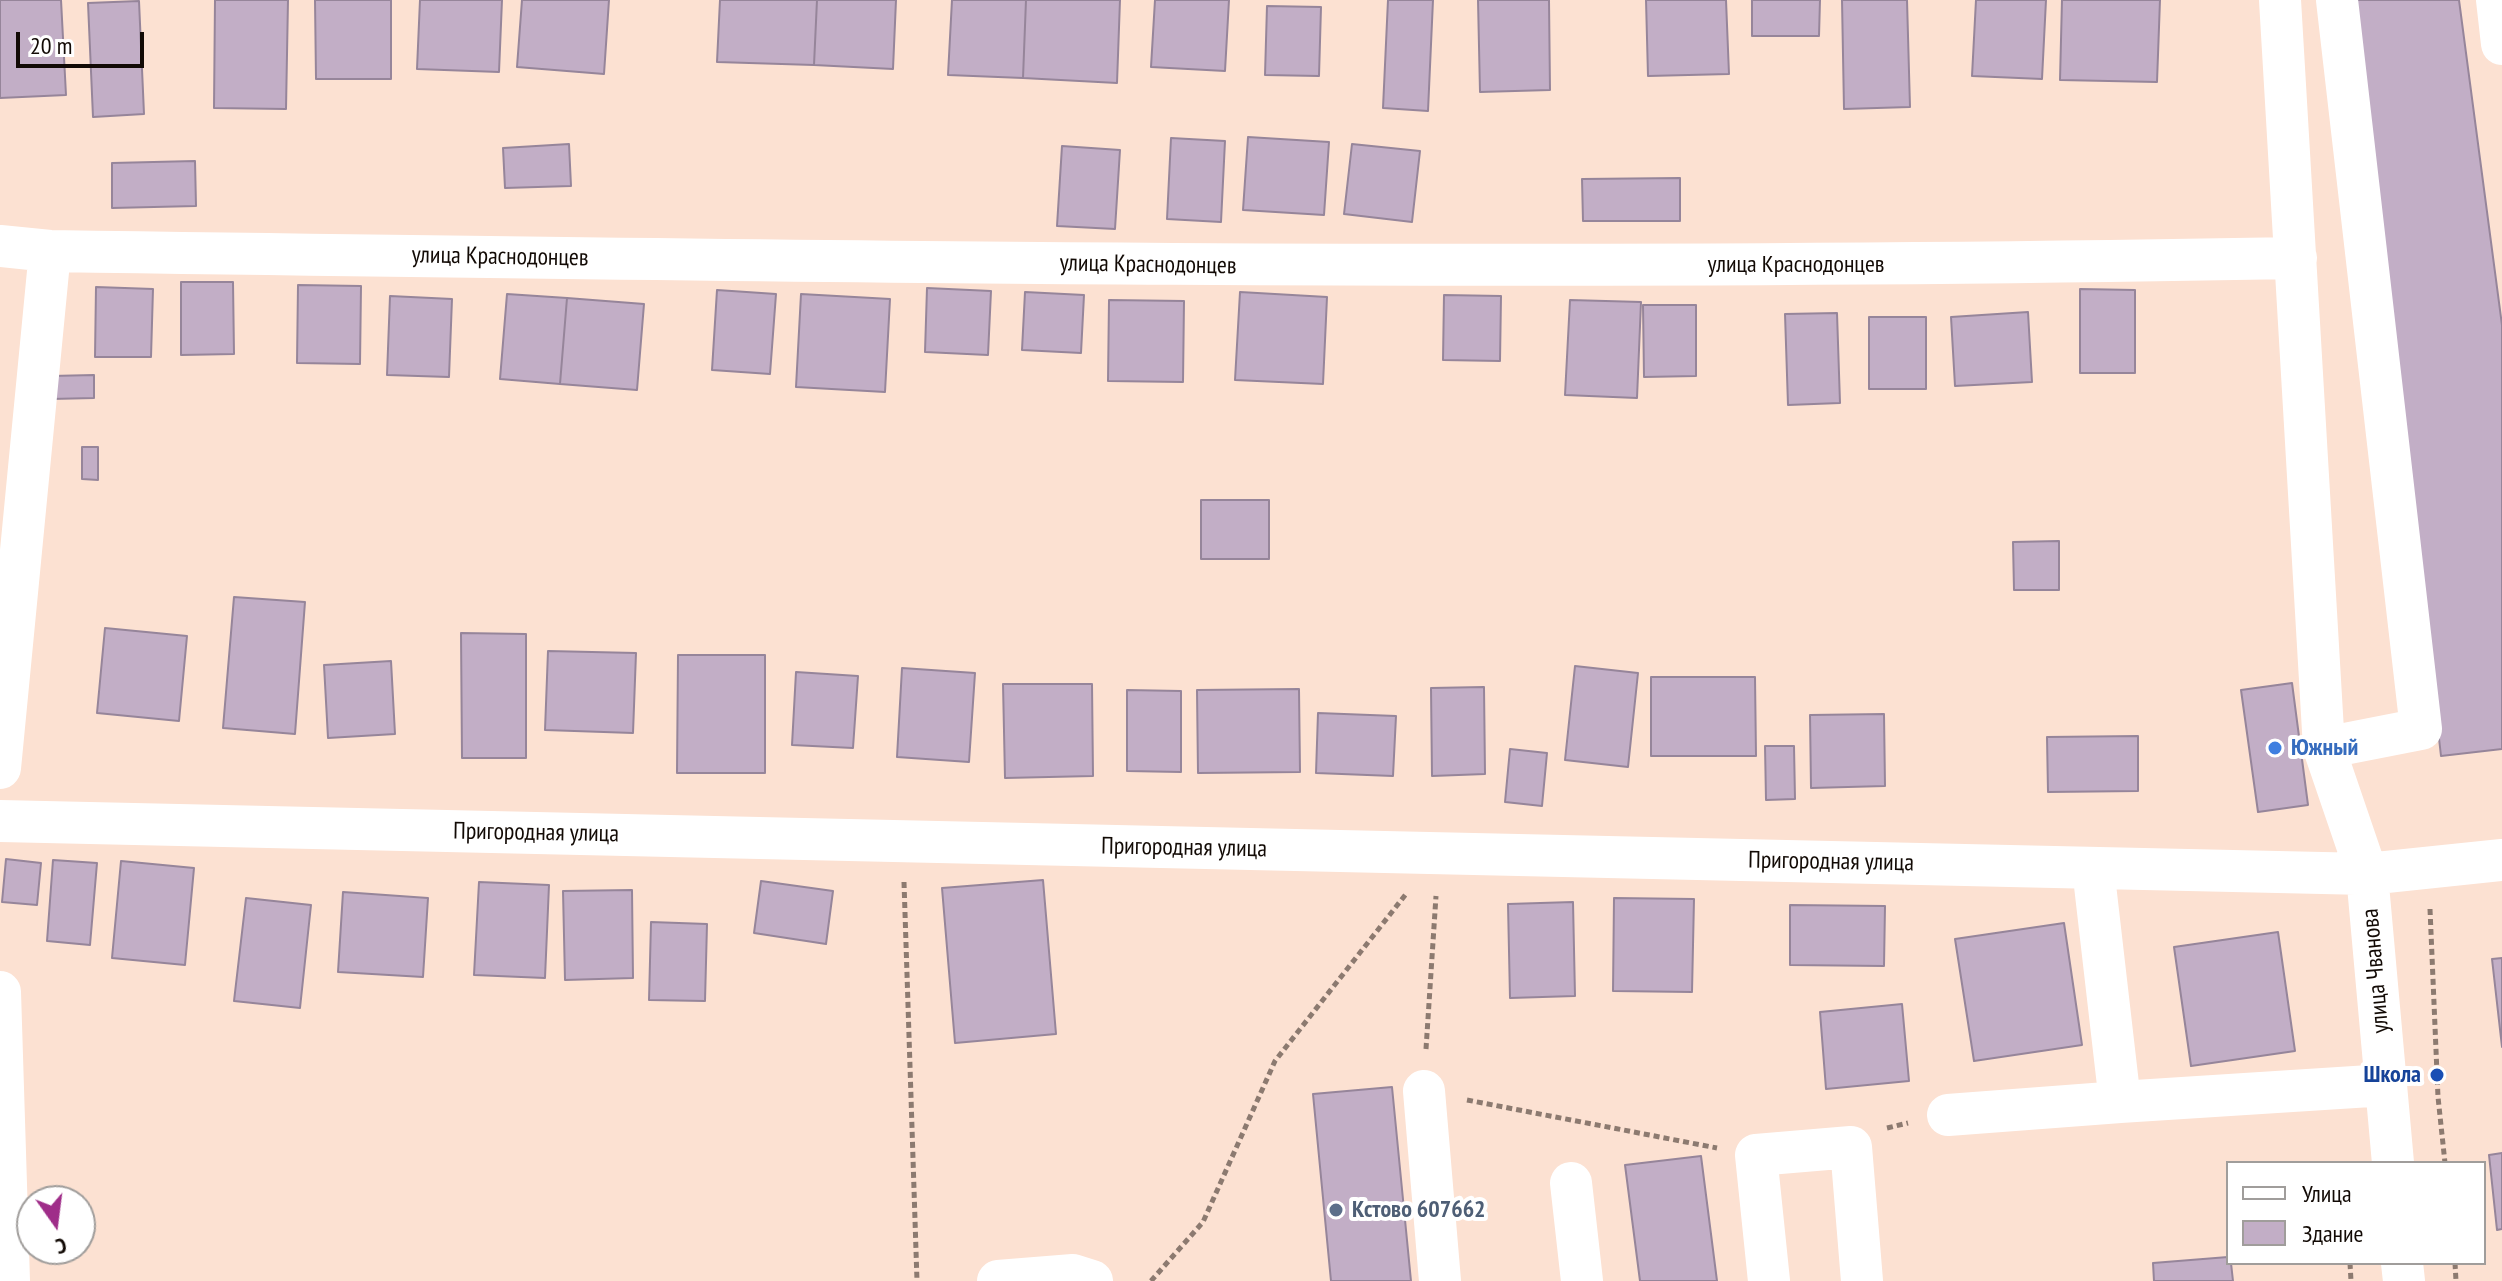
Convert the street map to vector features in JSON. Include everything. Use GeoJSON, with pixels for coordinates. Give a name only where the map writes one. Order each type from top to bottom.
{"type":"FeatureCollection","features":[{"type":"Feature","properties":{"kind":"street","name":"улица Чванова"},"geometry":{"type":"LineString","coordinates":[[2280,0],[2324,748],[2367,874],[2393,1161]]}},
{"type":"Feature","properties":{"kind":"street"},"geometry":{"type":"LineString","coordinates":[[2324,748],[2421,729],[2337,0]]}},
{"type":"Feature","properties":{"kind":"street"},"geometry":{"type":"LineString","coordinates":[[2497,0],[2502,44]]}},
{"type":"Feature","properties":{"kind":"street","name":"улица Краснодонцев"},"geometry":{"type":"LineString","coordinates":[[0,246],[50,251],[1249,266],[1960,264],[2296,258]]}},
{"type":"Feature","properties":{"kind":"street"},"geometry":{"type":"LineString","coordinates":[[0,768],[50,251]]}},
{"type":"Feature","properties":{"kind":"street","name":"Пригородная улица"},"geometry":{"type":"LineString","coordinates":[[0,821],[2367,874],[2502,860]]}},
{"type":"Feature","properties":{"kind":"street"},"geometry":{"type":"LineString","coordinates":[[2093,868],[2120,1102]]}},
{"type":"Feature","properties":{"kind":"street"},"geometry":{"type":"LineString","coordinates":[[0,992],[9,1281]]}},
{"type":"Feature","properties":{"kind":"street"},"geometry":{"type":"LineString","coordinates":[[1948,1115],[2386,1085]]}},
{"type":"Feature","properties":{"kind":"street"},"geometry":{"type":"LineString","coordinates":[[1424,1091],[1440,1281]]}},
{"type":"Feature","properties":{"kind":"street"},"geometry":{"type":"LineString","coordinates":[[1769,1281],[1756,1155],[1851,1147],[1862,1281]]}},
{"type":"Feature","properties":{"kind":"street"},"geometry":{"type":"LineString","coordinates":[[1571,1183],[1582,1281]]}},
{"type":"Feature","properties":{"kind":"street"},"geometry":{"type":"LineString","coordinates":[[998,1281],[1073,1275],[1092,1281]]}},
{"type":"Feature","properties":{"kind":"path"},"geometry":{"type":"LineString","coordinates":[[902,841],[917,1281]]}},
{"type":"Feature","properties":{"kind":"path"},"geometry":{"type":"LineString","coordinates":[[1438,854],[1424,1091],[1756,1155]]}},
{"type":"Feature","properties":{"kind":"path"},"geometry":{"type":"LineString","coordinates":[[1151,1281],[1203,1222],[1275,1061],[1438,854]]}},
{"type":"Feature","properties":{"kind":"path"},"geometry":{"type":"LineString","coordinates":[[2429,899],[2438,1097],[2445,1161]]}},
{"type":"Feature","properties":{"kind":"path"},"geometry":{"type":"LineString","coordinates":[[1874,1131],[1948,1115]]}},
{"type":"Feature","properties":{"kind":"building"},"geometry":{"type":"Polygon","coordinates":[[[0,0],[61,0],[66,95],[0,98],[0,0]]]}},
{"type":"Feature","properties":{"kind":"building"},"geometry":{"type":"Polygon","coordinates":[[[215,0],[288,0],[286,109],[214,108],[215,0]]]}},
{"type":"Feature","properties":{"kind":"building"},"geometry":{"type":"Polygon","coordinates":[[[315,0],[391,0],[391,79],[316,79],[315,0]]]}},
{"type":"Feature","properties":{"kind":"building"},"geometry":{"type":"Polygon","coordinates":[[[420,0],[502,0],[499,72],[417,69],[420,0]]]}},
{"type":"Feature","properties":{"kind":"building"},"geometry":{"type":"Polygon","coordinates":[[[522,0],[609,0],[604,74],[517,67],[522,0]]]}},
{"type":"Feature","properties":{"kind":"building"},"geometry":{"type":"Polygon","coordinates":[[[720,0],[817,0],[814,65],[717,62],[720,0]]]}},
{"type":"Feature","properties":{"kind":"building"},"geometry":{"type":"Polygon","coordinates":[[[817,0],[896,0],[893,69],[814,65],[817,0]]]}},
{"type":"Feature","properties":{"kind":"building"},"geometry":{"type":"Polygon","coordinates":[[[952,0],[1026,0],[1023,78],[948,75],[952,0]]]}},
{"type":"Feature","properties":{"kind":"building"},"geometry":{"type":"Polygon","coordinates":[[[1026,0],[1120,0],[1117,83],[1023,78],[1026,0]]]}},
{"type":"Feature","properties":{"kind":"building"},"geometry":{"type":"Polygon","coordinates":[[[1155,0],[1229,0],[1225,71],[1151,67],[1155,0]]]}},
{"type":"Feature","properties":{"kind":"building"},"geometry":{"type":"Polygon","coordinates":[[[1388,0],[1433,0],[1428,111],[1383,108],[1388,0]]]}},
{"type":"Feature","properties":{"kind":"building"},"geometry":{"type":"Polygon","coordinates":[[[1478,0],[1549,0],[1550,90],[1480,92],[1478,0]]]}},
{"type":"Feature","properties":{"kind":"building"},"geometry":{"type":"Polygon","coordinates":[[[1646,0],[1726,0],[1729,74],[1648,76],[1646,0]]]}},
{"type":"Feature","properties":{"kind":"building"},"geometry":{"type":"Polygon","coordinates":[[[1752,0],[1820,0],[1819,36],[1752,36],[1752,0]]]}},
{"type":"Feature","properties":{"kind":"building"},"geometry":{"type":"Polygon","coordinates":[[[1842,0],[1907,0],[1910,107],[1844,109],[1842,0]]]}},
{"type":"Feature","properties":{"kind":"building"},"geometry":{"type":"Polygon","coordinates":[[[1976,0],[2046,0],[2042,79],[1972,76],[1976,0]]]}},
{"type":"Feature","properties":{"kind":"building"},"geometry":{"type":"Polygon","coordinates":[[[2062,0],[2160,0],[2157,82],[2060,80],[2062,0]]]}},
{"type":"Feature","properties":{"kind":"building"},"geometry":{"type":"Polygon","coordinates":[[[2356,0],[2459,0],[2502,325],[2502,749],[2441,756],[2356,0]]]}},
{"type":"Feature","properties":{"kind":"building"},"geometry":{"type":"Polygon","coordinates":[[[139,1],[144,114],[93,117],[88,3],[139,1]]]}},
{"type":"Feature","properties":{"kind":"building"},"geometry":{"type":"Polygon","coordinates":[[[1267,6],[1321,7],[1319,76],[1265,75],[1267,6]]]}},
{"type":"Feature","properties":{"kind":"building"},"geometry":{"type":"Polygon","coordinates":[[[1248,137],[1329,142],[1324,215],[1243,210],[1248,137]]]}},
{"type":"Feature","properties":{"kind":"building"},"geometry":{"type":"Polygon","coordinates":[[[1171,138],[1225,141],[1221,222],[1167,219],[1171,138]]]}},
{"type":"Feature","properties":{"kind":"building"},"geometry":{"type":"Polygon","coordinates":[[[569,144],[571,186],[505,188],[503,148],[569,144]]]}},
{"type":"Feature","properties":{"kind":"building"},"geometry":{"type":"Polygon","coordinates":[[[1352,144],[1420,151],[1412,222],[1344,214],[1352,144]]]}},
{"type":"Feature","properties":{"kind":"building"},"geometry":{"type":"Polygon","coordinates":[[[1062,146],[1120,150],[1115,229],[1057,226],[1062,146]]]}},
{"type":"Feature","properties":{"kind":"building"},"geometry":{"type":"Polygon","coordinates":[[[195,161],[196,206],[112,208],[112,163],[195,161]]]}},
{"type":"Feature","properties":{"kind":"building"},"geometry":{"type":"Polygon","coordinates":[[[1680,178],[1680,221],[1583,221],[1582,179],[1680,178]]]}},
{"type":"Feature","properties":{"kind":"building"},"geometry":{"type":"Polygon","coordinates":[[[181,282],[233,282],[234,354],[181,355],[181,282]]]}},
{"type":"Feature","properties":{"kind":"building"},"geometry":{"type":"Polygon","coordinates":[[[298,285],[361,286],[360,364],[297,363],[298,285]]]}},
{"type":"Feature","properties":{"kind":"building"},"geometry":{"type":"Polygon","coordinates":[[[96,287],[153,289],[151,357],[95,357],[96,287]]]}},
{"type":"Feature","properties":{"kind":"building"},"geometry":{"type":"Polygon","coordinates":[[[927,288],[991,291],[988,355],[925,352],[927,288]]]}},
{"type":"Feature","properties":{"kind":"building"},"geometry":{"type":"Polygon","coordinates":[[[2080,289],[2135,290],[2135,373],[2080,373],[2080,289]]]}},
{"type":"Feature","properties":{"kind":"building"},"geometry":{"type":"Polygon","coordinates":[[[717,290],[776,294],[770,374],[712,370],[717,290]]]}},
{"type":"Feature","properties":{"kind":"building"},"geometry":{"type":"Polygon","coordinates":[[[1025,292],[1084,295],[1081,353],[1022,350],[1025,292]]]}},
{"type":"Feature","properties":{"kind":"building"},"geometry":{"type":"Polygon","coordinates":[[[1240,292],[1327,297],[1323,384],[1235,380],[1240,292]]]}},
{"type":"Feature","properties":{"kind":"building"},"geometry":{"type":"Polygon","coordinates":[[[507,294],[567,298],[560,384],[500,379],[507,294]]]}},
{"type":"Feature","properties":{"kind":"building"},"geometry":{"type":"Polygon","coordinates":[[[801,294],[890,299],[885,392],[796,387],[801,294]]]}},
{"type":"Feature","properties":{"kind":"building"},"geometry":{"type":"Polygon","coordinates":[[[1444,295],[1501,296],[1500,361],[1443,360],[1444,295]]]}},
{"type":"Feature","properties":{"kind":"building"},"geometry":{"type":"Polygon","coordinates":[[[390,296],[452,299],[449,377],[387,375],[390,296]]]}},
{"type":"Feature","properties":{"kind":"building"},"geometry":{"type":"Polygon","coordinates":[[[567,298],[644,304],[637,390],[560,384],[567,298]]]}},
{"type":"Feature","properties":{"kind":"building"},"geometry":{"type":"Polygon","coordinates":[[[1109,300],[1184,301],[1183,382],[1108,381],[1109,300]]]}},
{"type":"Feature","properties":{"kind":"building"},"geometry":{"type":"Polygon","coordinates":[[[1570,300],[1641,302],[1637,398],[1565,395],[1570,300]]]}},
{"type":"Feature","properties":{"kind":"building"},"geometry":{"type":"Polygon","coordinates":[[[1643,305],[1696,305],[1696,376],[1644,377],[1643,305]]]}},
{"type":"Feature","properties":{"kind":"building"},"geometry":{"type":"Polygon","coordinates":[[[2028,312],[2032,382],[1955,386],[1951,317],[2028,312]]]}},
{"type":"Feature","properties":{"kind":"building"},"geometry":{"type":"Polygon","coordinates":[[[1837,313],[1840,403],[1788,405],[1785,314],[1837,313]]]}},
{"type":"Feature","properties":{"kind":"building"},"geometry":{"type":"Polygon","coordinates":[[[1869,317],[1926,317],[1926,389],[1869,389],[1869,317]]]}},
{"type":"Feature","properties":{"kind":"building"},"geometry":{"type":"Polygon","coordinates":[[[94,375],[94,398],[51,399],[51,376],[94,375]]]}},
{"type":"Feature","properties":{"kind":"building"},"geometry":{"type":"Polygon","coordinates":[[[82,447],[98,447],[98,480],[82,479],[82,447]]]}},
{"type":"Feature","properties":{"kind":"building"},"geometry":{"type":"Polygon","coordinates":[[[1201,500],[1269,500],[1269,559],[1201,559],[1201,500]]]}},
{"type":"Feature","properties":{"kind":"building"},"geometry":{"type":"Polygon","coordinates":[[[2059,541],[2059,590],[2014,590],[2013,542],[2059,541]]]}},
{"type":"Feature","properties":{"kind":"building"},"geometry":{"type":"Polygon","coordinates":[[[234,597],[305,602],[295,734],[223,728],[234,597]]]}},
{"type":"Feature","properties":{"kind":"building"},"geometry":{"type":"Polygon","coordinates":[[[105,628],[187,636],[179,721],[97,713],[105,628]]]}},
{"type":"Feature","properties":{"kind":"building"},"geometry":{"type":"Polygon","coordinates":[[[461,633],[526,634],[526,758],[462,758],[461,633]]]}},
{"type":"Feature","properties":{"kind":"building"},"geometry":{"type":"Polygon","coordinates":[[[548,651],[636,653],[633,733],[545,730],[548,651]]]}},
{"type":"Feature","properties":{"kind":"building"},"geometry":{"type":"Polygon","coordinates":[[[678,655],[765,655],[765,773],[677,773],[678,655]]]}},
{"type":"Feature","properties":{"kind":"building"},"geometry":{"type":"Polygon","coordinates":[[[391,661],[395,734],[328,738],[324,665],[391,661]]]}},
{"type":"Feature","properties":{"kind":"building"},"geometry":{"type":"Polygon","coordinates":[[[1575,666],[1638,673],[1628,767],[1565,760],[1575,666]]]}},
{"type":"Feature","properties":{"kind":"building"},"geometry":{"type":"Polygon","coordinates":[[[902,668],[975,673],[969,762],[897,757],[902,668]]]}},
{"type":"Feature","properties":{"kind":"building"},"geometry":{"type":"Polygon","coordinates":[[[796,672],[858,676],[853,748],[792,745],[796,672]]]}},
{"type":"Feature","properties":{"kind":"building"},"geometry":{"type":"Polygon","coordinates":[[[1651,677],[1755,677],[1756,756],[1651,756],[1651,677]]]}},
{"type":"Feature","properties":{"kind":"building","name":"Южный"},"geometry":{"type":"Polygon","coordinates":[[[2292,683],[2308,805],[2258,812],[2241,690],[2292,683]]]}},
{"type":"Feature","properties":{"kind":"building"},"geometry":{"type":"Polygon","coordinates":[[[1003,684],[1092,684],[1093,776],[1005,778],[1003,684]]]}},
{"type":"Feature","properties":{"kind":"building"},"geometry":{"type":"Polygon","coordinates":[[[1484,687],[1485,774],[1432,776],[1431,688],[1484,687]]]}},
{"type":"Feature","properties":{"kind":"building"},"geometry":{"type":"Polygon","coordinates":[[[1299,689],[1300,772],[1198,773],[1197,690],[1299,689]]]}},
{"type":"Feature","properties":{"kind":"building"},"geometry":{"type":"Polygon","coordinates":[[[1127,690],[1181,691],[1181,772],[1127,771],[1127,690]]]}},
{"type":"Feature","properties":{"kind":"building"},"geometry":{"type":"Polygon","coordinates":[[[1318,713],[1396,716],[1393,776],[1316,773],[1318,713]]]}},
{"type":"Feature","properties":{"kind":"building"},"geometry":{"type":"Polygon","coordinates":[[[1884,714],[1885,786],[1811,788],[1810,715],[1884,714]]]}},
{"type":"Feature","properties":{"kind":"building"},"geometry":{"type":"Polygon","coordinates":[[[2138,736],[2138,791],[2048,792],[2047,737],[2138,736]]]}},
{"type":"Feature","properties":{"kind":"building"},"geometry":{"type":"Polygon","coordinates":[[[1765,746],[1794,746],[1795,799],[1766,800],[1765,746]]]}},
{"type":"Feature","properties":{"kind":"building"},"geometry":{"type":"Polygon","coordinates":[[[1510,749],[1547,753],[1542,806],[1505,802],[1510,749]]]}},
{"type":"Feature","properties":{"kind":"building"},"geometry":{"type":"Polygon","coordinates":[[[6,859],[41,863],[37,905],[2,902],[6,859]]]}},
{"type":"Feature","properties":{"kind":"building"},"geometry":{"type":"Polygon","coordinates":[[[53,860],[97,863],[90,945],[47,941],[53,860]]]}},
{"type":"Feature","properties":{"kind":"building"},"geometry":{"type":"Polygon","coordinates":[[[121,861],[194,868],[185,965],[112,958],[121,861]]]}},
{"type":"Feature","properties":{"kind":"building"},"geometry":{"type":"Polygon","coordinates":[[[1043,880],[1056,1034],[955,1043],[942,888],[1043,880]]]}},
{"type":"Feature","properties":{"kind":"building"},"geometry":{"type":"Polygon","coordinates":[[[761,881],[833,891],[826,944],[754,933],[761,881]]]}},
{"type":"Feature","properties":{"kind":"building"},"geometry":{"type":"Polygon","coordinates":[[[479,882],[549,885],[545,978],[474,975],[479,882]]]}},
{"type":"Feature","properties":{"kind":"building"},"geometry":{"type":"Polygon","coordinates":[[[632,890],[633,978],[565,980],[563,891],[632,890]]]}},
{"type":"Feature","properties":{"kind":"building"},"geometry":{"type":"Polygon","coordinates":[[[343,892],[428,898],[423,977],[338,972],[343,892]]]}},
{"type":"Feature","properties":{"kind":"building"},"geometry":{"type":"Polygon","coordinates":[[[246,898],[311,905],[300,1008],[234,1001],[246,898]]]}},
{"type":"Feature","properties":{"kind":"building"},"geometry":{"type":"Polygon","coordinates":[[[1614,898],[1694,899],[1692,992],[1613,991],[1614,898]]]}},
{"type":"Feature","properties":{"kind":"building"},"geometry":{"type":"Polygon","coordinates":[[[1573,902],[1575,996],[1510,998],[1508,904],[1573,902]]]}},
{"type":"Feature","properties":{"kind":"building"},"geometry":{"type":"Polygon","coordinates":[[[1790,905],[1885,906],[1884,966],[1790,965],[1790,905]]]}},
{"type":"Feature","properties":{"kind":"building"},"geometry":{"type":"Polygon","coordinates":[[[651,922],[707,924],[705,1001],[649,1000],[651,922]]]}},
{"type":"Feature","properties":{"kind":"building"},"geometry":{"type":"Polygon","coordinates":[[[2064,923],[2082,1045],[1974,1061],[1955,939],[2064,923]]]}},
{"type":"Feature","properties":{"kind":"building"},"geometry":{"type":"Polygon","coordinates":[[[2278,932],[2295,1051],[2191,1066],[2174,947],[2278,932]]]}},
{"type":"Feature","properties":{"kind":"building"},"geometry":{"type":"Polygon","coordinates":[[[2502,958],[2502,1047],[2492,959],[2502,958]]]}},
{"type":"Feature","properties":{"kind":"building"},"geometry":{"type":"Polygon","coordinates":[[[1902,1004],[1909,1081],[1826,1089],[1820,1012],[1902,1004]]]}},
{"type":"Feature","properties":{"kind":"building"},"geometry":{"type":"Polygon","coordinates":[[[1392,1087],[1411,1281],[1331,1281],[1313,1094],[1392,1087]]]}},
{"type":"Feature","properties":{"kind":"building"},"geometry":{"type":"Polygon","coordinates":[[[2502,1153],[2502,1229],[2497,1230],[2489,1155],[2502,1153]]]}},
{"type":"Feature","properties":{"kind":"building"},"geometry":{"type":"Polygon","coordinates":[[[1701,1156],[1717,1281],[1640,1281],[1625,1165],[1701,1156]]]}},
{"type":"Feature","properties":{"kind":"building"},"geometry":{"type":"Polygon","coordinates":[[[2226,1257],[2226,1265],[2231,1265],[2233,1281],[2154,1281],[2153,1263],[2226,1257]]]}},
{"type":"Feature","properties":{"kind":"place","name":"Южный"},"geometry":{"type":"Point","coordinates":[2275,748]}},
{"type":"Feature","properties":{"kind":"place","name":"Школа"},"geometry":{"type":"Point","coordinates":[2437,1075]}},
{"type":"Feature","properties":{"kind":"place","name":"Кстово 607662"},"geometry":{"type":"Point","coordinates":[1336,1210]}}]}
